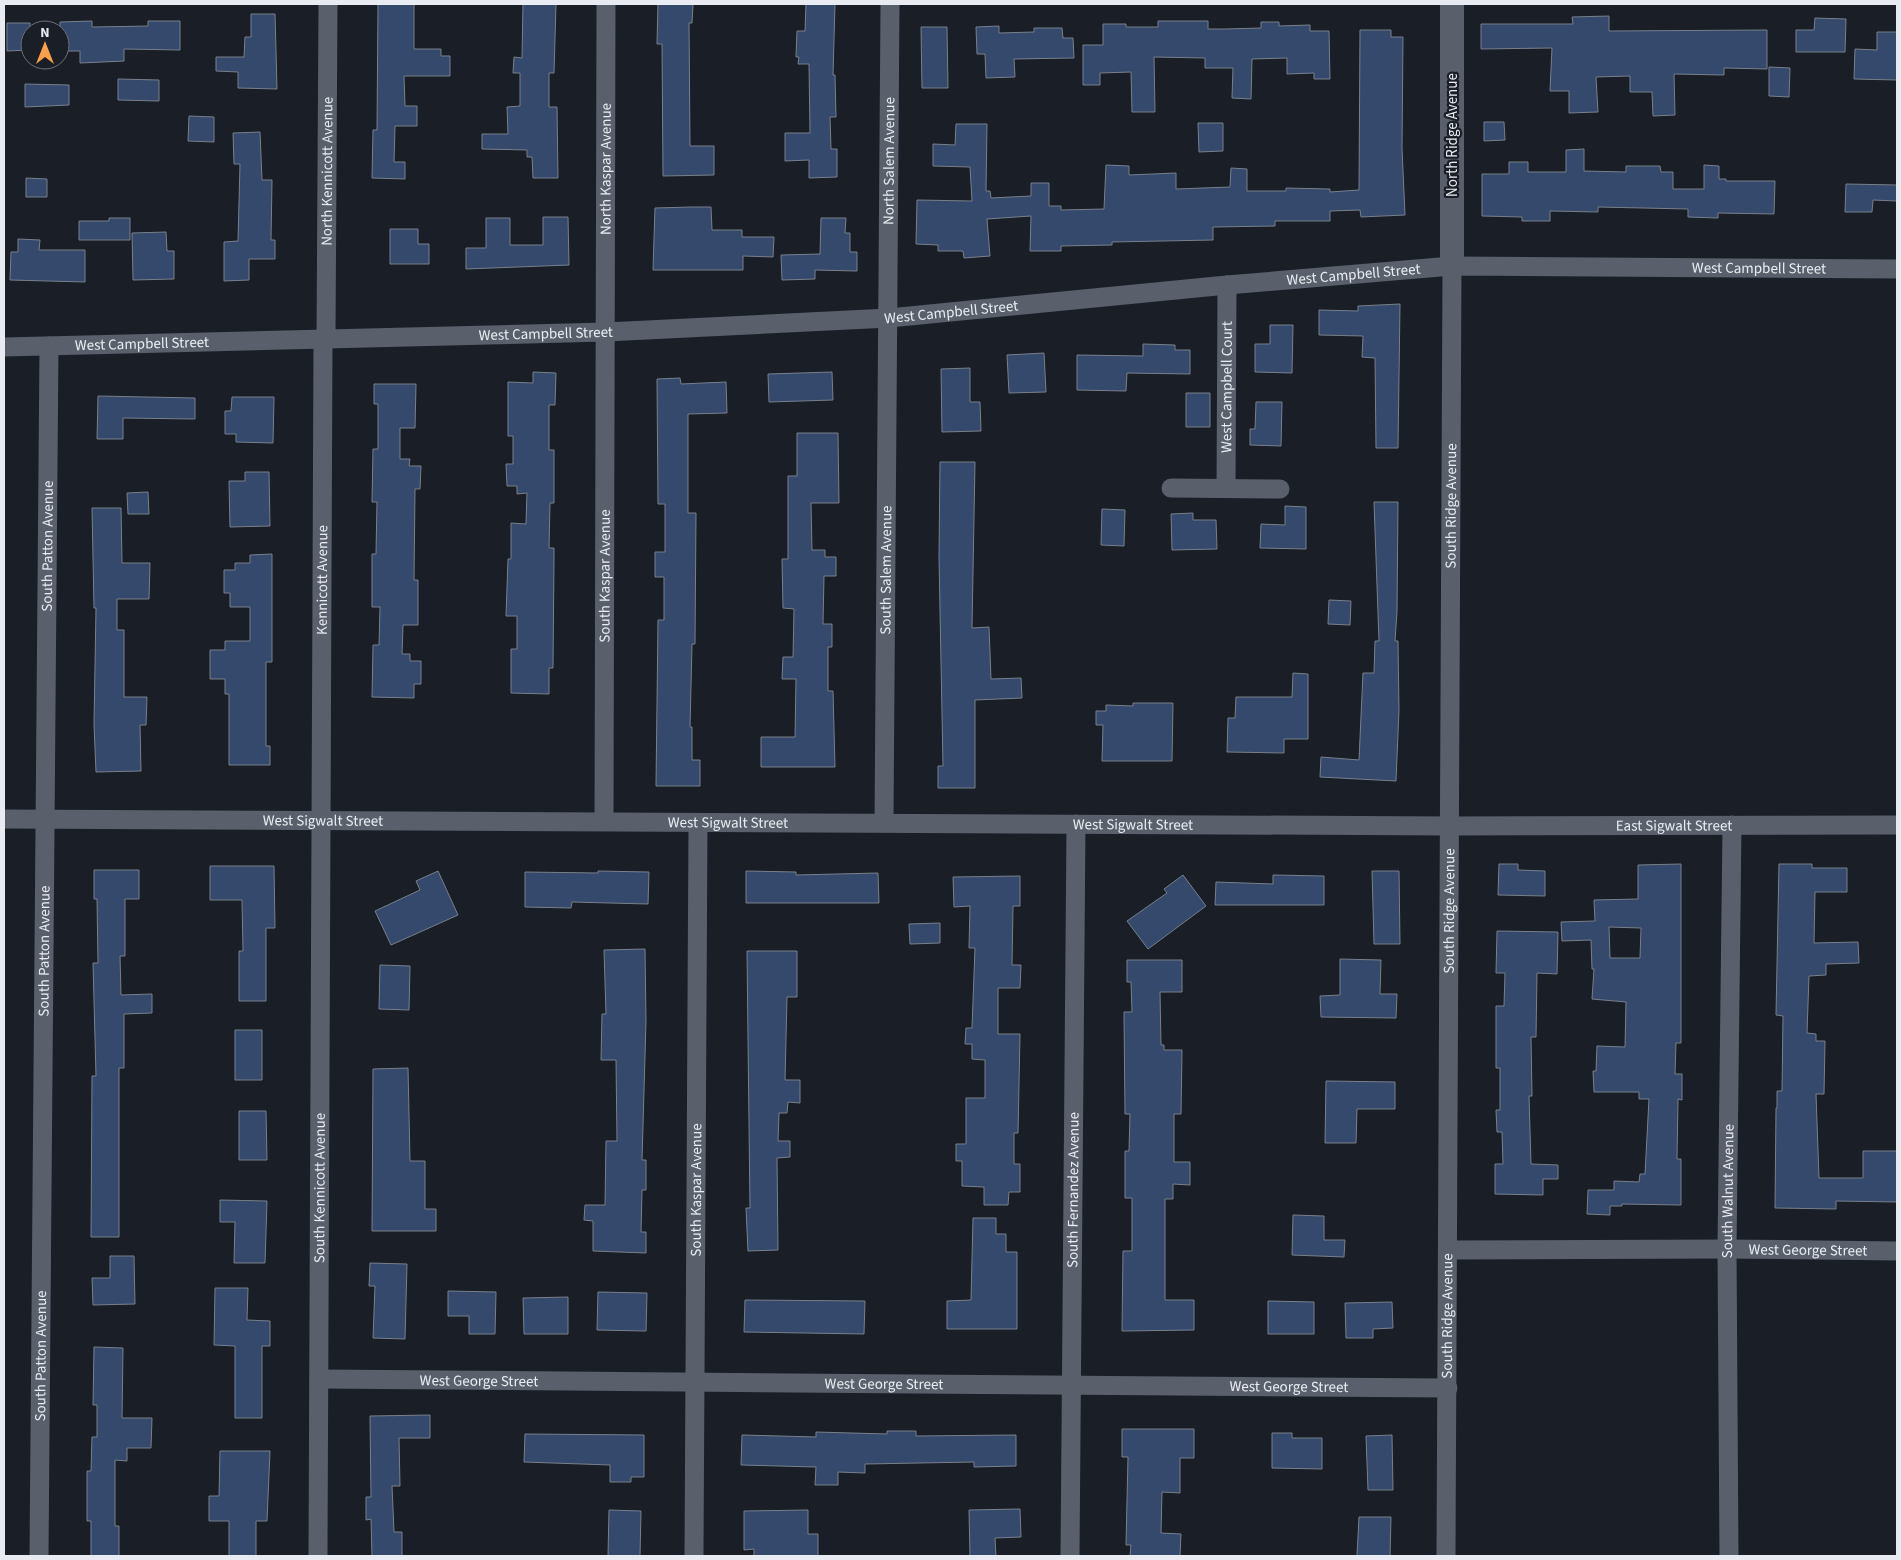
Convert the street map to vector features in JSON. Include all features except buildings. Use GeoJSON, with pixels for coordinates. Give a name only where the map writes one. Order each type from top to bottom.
{"type":"FeatureCollection","features":[{"type":"Feature","properties":{"kind":"street","name":"North Kennicott Avenue"},"geometry":{"type":"LineString","coordinates":[[326,339],[328,4]]}},
{"type":"Feature","properties":{"kind":"street","name":"North Kaspar Avenue"},"geometry":{"type":"LineString","coordinates":[[606,4],[606,332]]}},
{"type":"Feature","properties":{"kind":"street","name":"North Salem Avenue"},"geometry":{"type":"LineString","coordinates":[[889,318],[890,4]]}},
{"type":"Feature","properties":{"kind":"street","name":"North Ridge Avenue"},"geometry":{"type":"LineString","coordinates":[[1452,4],[1452,266]]}},
{"type":"Feature","properties":{"kind":"street","name":"West Campbell Street"},"geometry":{"type":"LineString","coordinates":[[4,348],[606,332],[889,318],[1227,285],[1452,266],[1897,269]]}},
{"type":"Feature","properties":{"kind":"street","name":"South Ridge Avenue"},"geometry":{"type":"LineString","coordinates":[[1446,1556],[1449,1250],[1452,266]]}},
{"type":"Feature","properties":{"kind":"street","name":"West Campbell Court"},"geometry":{"type":"LineString","coordinates":[[1226,488],[1227,285]]}},
{"type":"Feature","properties":{"kind":"street","name":"South Salem Avenue"},"geometry":{"type":"LineString","coordinates":[[884,822],[889,318]]}},
{"type":"Feature","properties":{"kind":"street","name":"South Kaspar Avenue"},"geometry":{"type":"LineString","coordinates":[[604,821],[606,332]]}},
{"type":"Feature","properties":{"kind":"street","name":"Kennicott Avenue"},"geometry":{"type":"LineString","coordinates":[[321,821],[323,342],[326,339]]}},
{"type":"Feature","properties":{"kind":"street","name":"South Patton Avenue"},"geometry":{"type":"LineString","coordinates":[[39,1556],[49,346]]}},
{"type":"Feature","properties":{"kind":"street"},"geometry":{"type":"LineString","coordinates":[[1171,488],[1280,489]]}},
{"type":"Feature","properties":{"kind":"street","name":"West Sigwalt Street"},"geometry":{"type":"LineString","coordinates":[[4,819],[1450,826]]}},
{"type":"Feature","properties":{"kind":"street","name":"South Kennicott Avenue"},"geometry":{"type":"LineString","coordinates":[[318,1556],[321,821]]}},
{"type":"Feature","properties":{"kind":"street","name":"South Kaspar Avenue"},"geometry":{"type":"LineString","coordinates":[[694,1556],[698,823]]}},
{"type":"Feature","properties":{"kind":"street","name":"South Fernandez Avenue"},"geometry":{"type":"LineString","coordinates":[[1070,1556],[1076,824]]}},
{"type":"Feature","properties":{"kind":"street","name":"East Sigwalt Street"},"geometry":{"type":"LineString","coordinates":[[1450,826],[1897,824]]}},
{"type":"Feature","properties":{"kind":"street","name":"South Walnut Avenue"},"geometry":{"type":"LineString","coordinates":[[1729,1556],[1727,1249],[1732,825]]}},
{"type":"Feature","properties":{"kind":"street","name":"West George Street"},"geometry":{"type":"LineString","coordinates":[[1449,1250],[1727,1249],[1897,1251]]}},
{"type":"Feature","properties":{"kind":"street","name":"West George Street"},"geometry":{"type":"LineString","coordinates":[[320,1379],[695,1384],[1071,1384],[1448,1388]]}}]}
